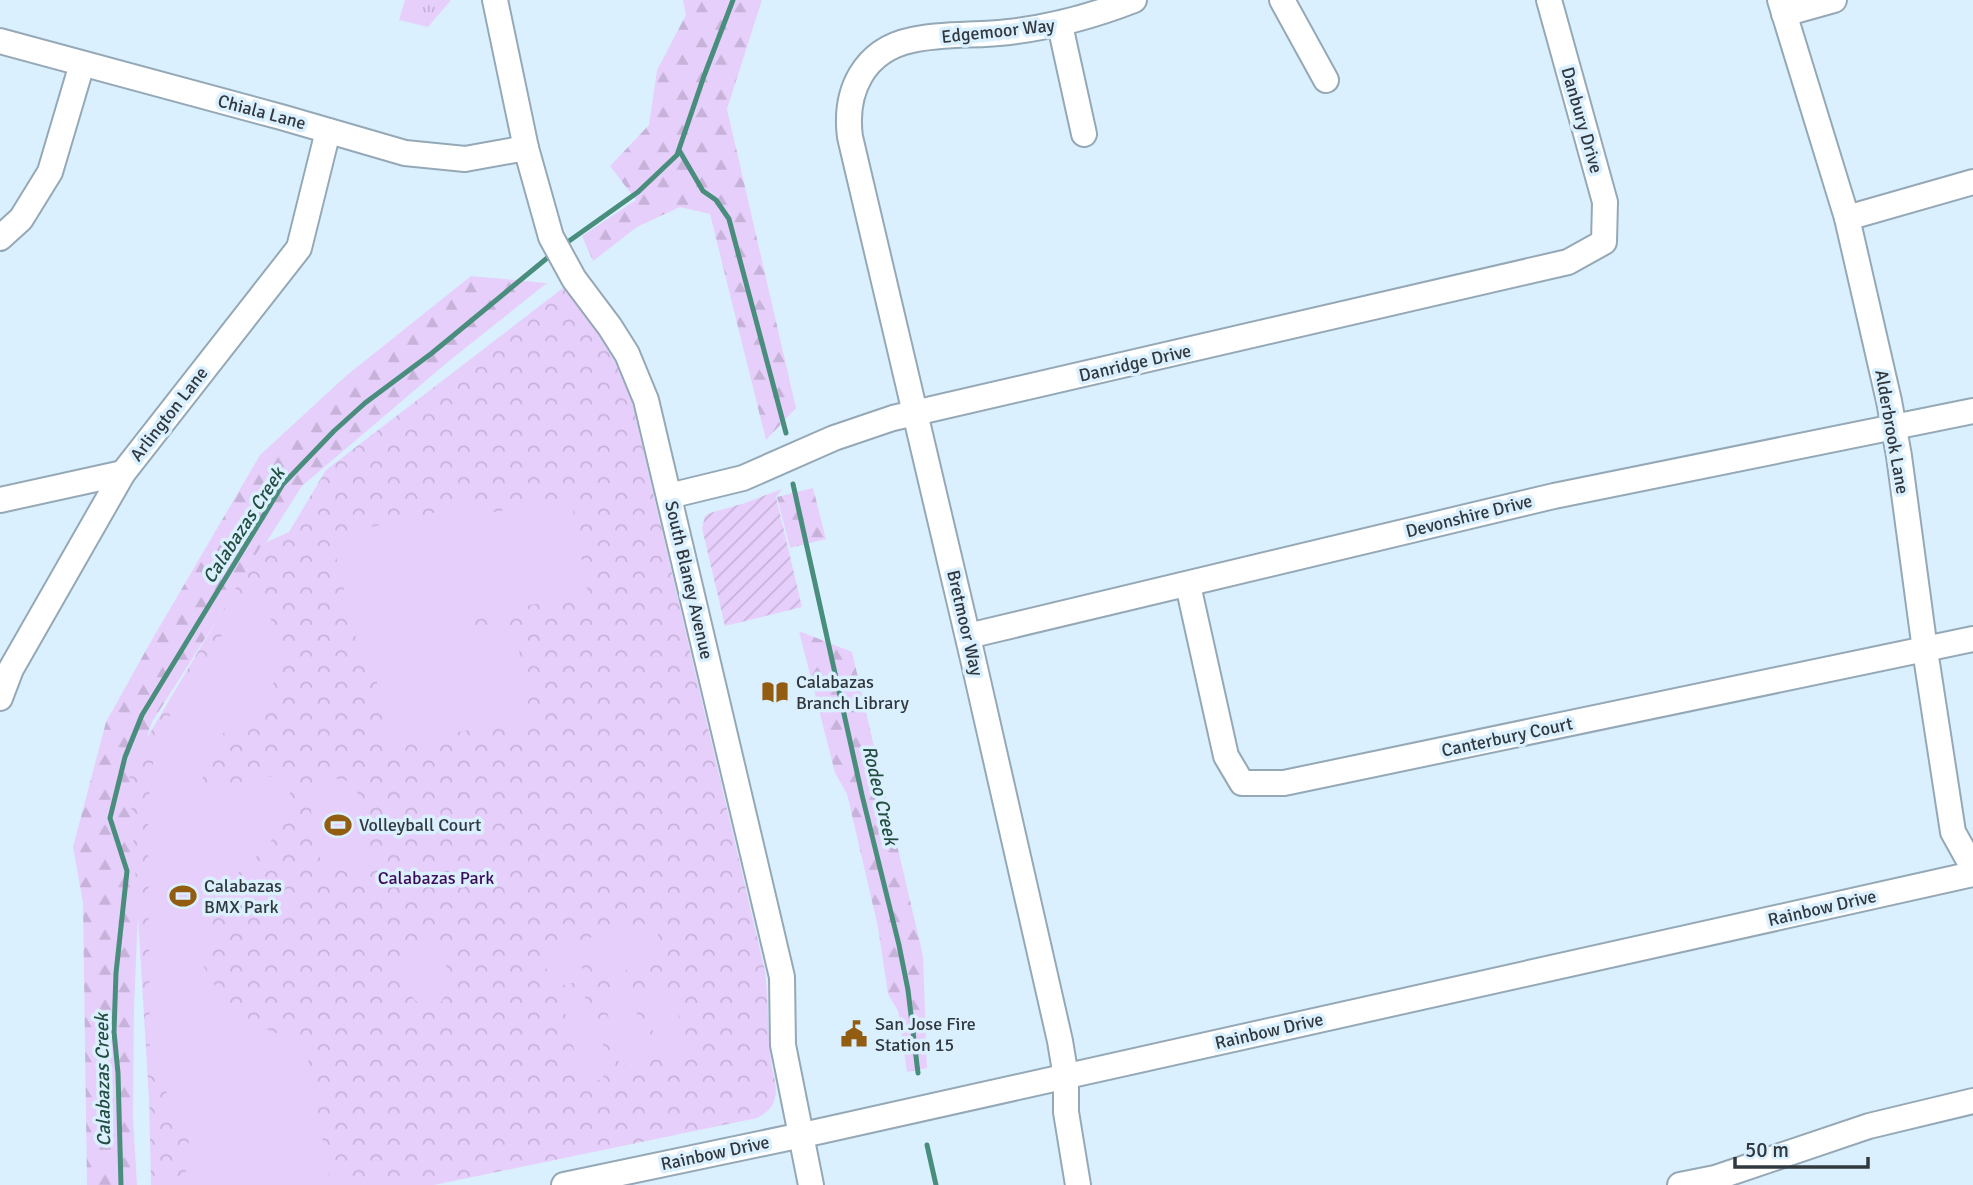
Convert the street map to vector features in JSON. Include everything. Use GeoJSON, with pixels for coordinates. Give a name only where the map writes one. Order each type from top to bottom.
{"type":"FeatureCollection","features":[{"type":"Feature","properties":{"kind":"street","name":"South Blaney Avenue"},"geometry":{"type":"LineString","coordinates":[[495,0],[526,148],[556,247],[574,279],[627,354],[646,400],[782,977],[783,1045],[811,1185]]}},
{"type":"Feature","properties":{"kind":"street","name":"Edgemoor Way"},"geometry":{"type":"LineString","coordinates":[[866,66],[888,49],[912,40],[1060,25],[1134,0]]}},
{"type":"Feature","properties":{"kind":"street"},"geometry":{"type":"LineString","coordinates":[[1282,0],[1326,80]]}},
{"type":"Feature","properties":{"kind":"street","name":"Danbury Drive"},"geometry":{"type":"LineString","coordinates":[[1549,0],[1605,202],[1604,242]]}},
{"type":"Feature","properties":{"kind":"street"},"geometry":{"type":"LineString","coordinates":[[1782,7],[1834,0]]}},
{"type":"Feature","properties":{"kind":"street","name":"Alderbrook Lane"},"geometry":{"type":"LineString","coordinates":[[1782,7],[1847,218],[1894,428],[1953,832],[1973,868]]}},
{"type":"Feature","properties":{"kind":"street"},"geometry":{"type":"LineString","coordinates":[[1060,25],[1084,134]]}},
{"type":"Feature","properties":{"kind":"street","name":"Chiala Lane"},"geometry":{"type":"LineString","coordinates":[[0,41],[405,153],[465,159],[526,148]]}},
{"type":"Feature","properties":{"kind":"street"},"geometry":{"type":"LineString","coordinates":[[0,238],[21,219],[50,172],[82,64]]}},
{"type":"Feature","properties":{"kind":"street","name":"Bretmoor Way"},"geometry":{"type":"LineString","coordinates":[[866,66],[853,88],[850,100],[850,137],[1057,1027],[1066,1077],[1066,1112],[1078,1185]]}},
{"type":"Feature","properties":{"kind":"street","name":"Arlington Lane"},"geometry":{"type":"LineString","coordinates":[[0,698],[11,669],[123,473],[299,248],[328,131]]}},
{"type":"Feature","properties":{"kind":"street"},"geometry":{"type":"LineString","coordinates":[[1847,218],[1973,182]]}},
{"type":"Feature","properties":{"kind":"street","name":"Danridge Drive"},"geometry":{"type":"LineString","coordinates":[[669,496],[743,478],[834,438],[893,418],[1568,262],[1604,242]]}},
{"type":"Feature","properties":{"kind":"street","name":"Devonshire Drive"},"geometry":{"type":"LineString","coordinates":[[968,636],[1554,495],[1973,411]]}},
{"type":"Feature","properties":{"kind":"street"},"geometry":{"type":"LineString","coordinates":[[0,500],[123,473]]}},
{"type":"Feature","properties":{"kind":"street","name":"Canterbury Court"},"geometry":{"type":"LineString","coordinates":[[1188,585],[1226,757],[1242,783],[1284,783],[1973,639]]}},
{"type":"Feature","properties":{"kind":"street","name":"Rainbow Drive"},"geometry":{"type":"LineString","coordinates":[[564,1185],[1066,1077],[1973,874]]}},
{"type":"Feature","properties":{"kind":"street"},"geometry":{"type":"LineString","coordinates":[[1680,1185],[1715,1178],[1869,1126],[1973,1101]]}},
{"type":"Feature","properties":{"kind":"green space"},"geometry":{"type":"Polygon","coordinates":[[[405,0],[451,0],[428,27],[399,20],[405,0]]]}},
{"type":"Feature","properties":{"kind":"green space"},"geometry":{"type":"Polygon","coordinates":[[[683,0],[762,0],[727,109],[796,408],[766,440],[710,214],[680,207],[637,227],[593,261],[582,236],[636,200],[610,166],[649,125],[657,70],[686,15],[683,0]]]}},
{"type":"Feature","properties":{"kind":"green space"},"geometry":{"type":"Polygon","coordinates":[[[471,276],[547,283],[449,361],[302,486],[152,722],[139,762],[140,868],[133,1118],[137,1185],[87,1185],[83,903],[73,847],[106,722],[260,455],[347,375],[471,276]]]}},
{"type":"Feature","properties":{"kind":"green space","name":"Calabazas Park"},"geometry":{"type":"Polygon","coordinates":[[[563,288],[611,353],[631,398],[765,971],[770,1049],[776,1089],[773,1105],[757,1118],[434,1185],[151,1185],[149,1099],[129,768],[262,544],[289,532],[326,470],[563,288]]]}},
{"type":"Feature","properties":{"kind":"green space"},"geometry":{"type":"Polygon","coordinates":[[[813,488],[826,539],[790,548],[777,497],[813,488]]]}},
{"type":"Feature","properties":{"kind":"green space"},"geometry":{"type":"Polygon","coordinates":[[[782,489],[776,497],[802,607],[725,626],[702,528],[705,516],[782,489]]]}},
{"type":"Feature","properties":{"kind":"green space"},"geometry":{"type":"Polygon","coordinates":[[[571,499],[588,595],[465,616],[450,635],[515,625],[530,720],[387,744],[374,665],[363,667],[331,536],[473,504],[475,515],[571,499]]]}},
{"type":"Feature","properties":{"kind":"green space","name":"Calabazas BMX Park"},"geometry":{"type":"Polygon","coordinates":[[[246,599],[263,605],[272,622],[278,654],[272,689],[267,709],[257,725],[212,737],[202,781],[208,789],[284,774],[294,778],[281,826],[268,845],[229,881],[211,905],[204,967],[233,1018],[305,1043],[331,1185],[185,1185],[189,1136],[150,1060],[148,820],[151,772],[157,747],[173,708],[246,599]]]}},
{"type":"Feature","properties":{"kind":"green space"},"geometry":{"type":"Polygon","coordinates":[[[799,631],[852,652],[923,956],[927,1068],[907,1072],[898,1011],[888,994],[878,927],[847,794],[835,773],[799,631]]]}},
{"type":"Feature","properties":{"kind":"green space","name":"Volleyball Court"},"geometry":{"type":"Polygon","coordinates":[[[343,779],[356,786],[366,842],[374,861],[366,865],[343,869],[329,864],[315,853],[311,800],[314,791],[322,784],[343,779]]]}},
{"type":"Feature","properties":{"kind":"green space"},"geometry":{"type":"Polygon","coordinates":[[[655,922],[664,961],[594,978],[584,939],[655,922]]]}},
{"type":"Feature","properties":{"kind":"green space"},"geometry":{"type":"Polygon","coordinates":[[[576,941],[585,980],[551,988],[542,949],[576,941]]]}},
{"type":"Feature","properties":{"kind":"green space"},"geometry":{"type":"Polygon","coordinates":[[[424,942],[439,952],[448,973],[445,996],[432,1008],[422,1005],[413,997],[402,972],[403,959],[410,948],[424,942]]]}},
{"type":"Feature","properties":{"kind":"green space"},"geometry":{"type":"Polygon","coordinates":[[[663,979],[666,989],[672,987],[686,1048],[680,1050],[682,1060],[667,1064],[665,1054],[658,1055],[644,994],[650,992],[648,982],[663,979]]]}},
{"type":"Feature","properties":{"kind":"green space"},"geometry":{"type":"Polygon","coordinates":[[[624,988],[627,998],[633,997],[647,1058],[641,1059],[643,1070],[628,1073],[625,1063],[619,1064],[605,1003],[611,1002],[609,992],[624,988]]]}},
{"type":"Feature","properties":{"kind":"green space"},"geometry":{"type":"Polygon","coordinates":[[[585,997],[587,1007],[594,1006],[608,1067],[602,1069],[604,1079],[589,1082],[586,1073],[580,1074],[565,1013],[572,1011],[569,1001],[585,997]]]}},
{"type":"Feature","properties":{"kind":"waterway","name":"Calabazas Creek"},"geometry":{"type":"LineString","coordinates":[[562,246],[638,192],[677,155],[733,0]]}},
{"type":"Feature","properties":{"kind":"waterway","name":"Rodeo Creek"},"geometry":{"type":"LineString","coordinates":[[679,150],[703,191],[716,200],[729,219],[786,433]]}},
{"type":"Feature","properties":{"kind":"waterway","name":"Calabazas Creek"},"geometry":{"type":"LineString","coordinates":[[121,1185],[118,1073],[114,1032],[116,973],[127,871],[110,818],[125,757],[142,715],[283,484],[365,403],[432,353],[552,254]]}},
{"type":"Feature","properties":{"kind":"waterway","name":"Rodeo Creek"},"geometry":{"type":"LineString","coordinates":[[793,484],[862,795],[899,945],[908,990],[918,1073]]}},
{"type":"Feature","properties":{"kind":"waterway","name":"Rodeo Creek"},"geometry":{"type":"LineString","coordinates":[[927,1145],[936,1185]]}},
{"type":"Feature","properties":{"kind":"place","name":"Calabazas Branch Library"},"geometry":{"type":"Point","coordinates":[775,692]}},
{"type":"Feature","properties":{"kind":"place","name":"Volleyball Court"},"geometry":{"type":"Point","coordinates":[338,825]}},
{"type":"Feature","properties":{"kind":"place","name":"Calabazas BMX Park"},"geometry":{"type":"Point","coordinates":[183,896]}},
{"type":"Feature","properties":{"kind":"place","name":"San Jose Fire Station 15"},"geometry":{"type":"Point","coordinates":[854,1034]}}]}
